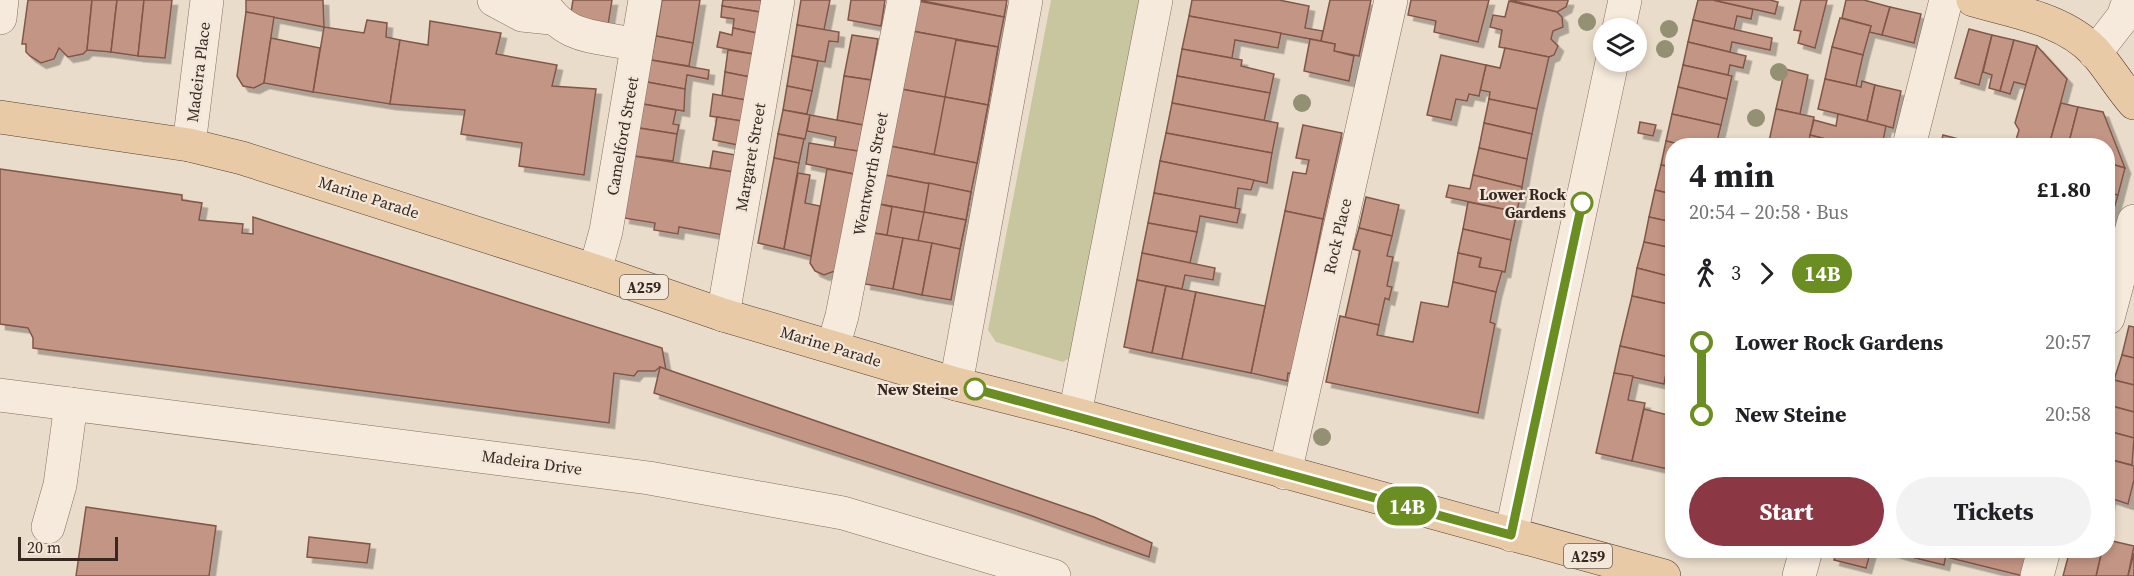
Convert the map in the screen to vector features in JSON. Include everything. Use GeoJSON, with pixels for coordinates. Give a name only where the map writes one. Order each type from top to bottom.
{"type":"FeatureCollection","features":[{"type":"Feature","properties":{"kind":"main road"},"geometry":{"type":"LineString","coordinates":[[1973,0],[2053,23],[2078,36],[2096,53],[2134,104]]}},
{"type":"Feature","properties":{"kind":"main road","name":"Marine Parade"},"geometry":{"type":"LineString","coordinates":[[0,117],[189,145],[288,170],[723,315],[956,384],[1075,414],[1664,576]]}},
{"type":"Feature","properties":{"kind":"street"},"geometry":{"type":"LineString","coordinates":[[0,18],[2,0]]}},
{"type":"Feature","properties":{"kind":"street","name":"Madeira Place"},"geometry":{"type":"LineString","coordinates":[[189,145],[207,0]]}},
{"type":"Feature","properties":{"kind":"street"},"geometry":{"type":"LineString","coordinates":[[494,0],[513,12],[546,9],[582,36],[637,45]]}},
{"type":"Feature","properties":{"kind":"street","name":"Camelford Street"},"geometry":{"type":"LineString","coordinates":[[595,271],[606,231],[645,0]]}},
{"type":"Feature","properties":{"kind":"street","name":"Margaret Street"},"geometry":{"type":"LineString","coordinates":[[723,315],[778,0]]}},
{"type":"Feature","properties":{"kind":"street","name":"Wentworth Street"},"geometry":{"type":"LineString","coordinates":[[833,347],[845,304],[904,0]]}},
{"type":"Feature","properties":{"kind":"street"},"geometry":{"type":"LineString","coordinates":[[956,384],[1026,0]]}},
{"type":"Feature","properties":{"kind":"street"},"geometry":{"type":"LineString","coordinates":[[1075,414],[1156,0]]}},
{"type":"Feature","properties":{"kind":"street","name":"Rock Place"},"geometry":{"type":"LineString","coordinates":[[1285,473],[1391,0]]}},
{"type":"Feature","properties":{"kind":"street"},"geometry":{"type":"LineString","coordinates":[[1621,18],[1625,0]]}},
{"type":"Feature","properties":{"kind":"street"},"geometry":{"type":"LineString","coordinates":[[1911,138],[1946,0]]}},
{"type":"Feature","properties":{"kind":"street"},"geometry":{"type":"LineString","coordinates":[[2096,53],[2123,17],[2129,0]]}},
{"type":"Feature","properties":{"kind":"street"},"geometry":{"type":"LineString","coordinates":[[1511,535],[1610,72]]}},
{"type":"Feature","properties":{"kind":"street"},"geometry":{"type":"LineString","coordinates":[[2115,292],[2134,221]]}},
{"type":"Feature","properties":{"kind":"street","name":"Madeira Drive"},"geometry":{"type":"LineString","coordinates":[[0,395],[649,478],[843,513],[1054,576]]}},
{"type":"Feature","properties":{"kind":"street"},"geometry":{"type":"LineString","coordinates":[[48,527],[60,485],[71,404]]}},
{"type":"Feature","properties":{"kind":"street"},"geometry":{"type":"LineString","coordinates":[[1799,576],[1804,558]]}},
{"type":"Feature","properties":{"kind":"street"},"geometry":{"type":"LineString","coordinates":[[2037,576],[2042,558]]}},
{"type":"Feature","properties":{"kind":"green space"},"geometry":{"type":"Polygon","coordinates":[[[1051,0],[1147,0],[1078,353],[1063,362],[996,342],[988,330],[1051,0]]]}},
{"type":"Feature","properties":{"kind":"building"},"geometry":{"type":"Polygon","coordinates":[[[28,0],[92,0],[87,50],[83,54],[68,57],[59,48],[54,59],[41,63],[30,56],[26,52],[26,44],[22,44],[28,0]]]}},
{"type":"Feature","properties":{"kind":"building"},"geometry":{"type":"Polygon","coordinates":[[[92,0],[117,0],[111,52],[87,50],[92,0]]]}},
{"type":"Feature","properties":{"kind":"building"},"geometry":{"type":"Polygon","coordinates":[[[117,0],[144,0],[138,56],[111,52],[117,0]]]}},
{"type":"Feature","properties":{"kind":"building"},"geometry":{"type":"Polygon","coordinates":[[[144,0],[172,0],[165,58],[138,56],[144,0]]]}},
{"type":"Feature","properties":{"kind":"building"},"geometry":{"type":"Polygon","coordinates":[[[246,0],[323,0],[324,27],[246,12],[246,0]]]}},
{"type":"Feature","properties":{"kind":"building"},"geometry":{"type":"Polygon","coordinates":[[[573,0],[612,0],[608,25],[570,19],[573,0]]]}},
{"type":"Feature","properties":{"kind":"building"},"geometry":{"type":"Polygon","coordinates":[[[662,0],[700,0],[693,43],[656,36],[662,0]]]}},
{"type":"Feature","properties":{"kind":"building"},"geometry":{"type":"Polygon","coordinates":[[[723,0],[762,0],[760,12],[722,6],[723,0]]]}},
{"type":"Feature","properties":{"kind":"building"},"geometry":{"type":"Polygon","coordinates":[[[801,0],[830,0],[824,30],[797,25],[801,0]]]}},
{"type":"Feature","properties":{"kind":"building"},"geometry":{"type":"Polygon","coordinates":[[[851,0],[885,0],[881,26],[848,20],[851,0]]]}},
{"type":"Feature","properties":{"kind":"building"},"geometry":{"type":"Polygon","coordinates":[[[918,0],[1007,0],[1004,17],[918,0]]]}},
{"type":"Feature","properties":{"kind":"building"},"geometry":{"type":"Polygon","coordinates":[[[1192,0],[1279,0],[1309,6],[1305,28],[1323,31],[1321,41],[1189,16],[1192,0]]]}},
{"type":"Feature","properties":{"kind":"building"},"geometry":{"type":"Polygon","coordinates":[[[1330,0],[1371,0],[1359,56],[1334,51],[1335,44],[1321,41],[1330,0]]]}},
{"type":"Feature","properties":{"kind":"building"},"geometry":{"type":"Polygon","coordinates":[[[1411,0],[1489,0],[1478,42],[1434,32],[1436,21],[1408,15],[1411,0]]]}},
{"type":"Feature","properties":{"kind":"building"},"geometry":{"type":"Polygon","coordinates":[[[1510,0],[1568,1],[1566,7],[1557,12],[1510,0]]]}},
{"type":"Feature","properties":{"kind":"building"},"geometry":{"type":"Polygon","coordinates":[[[1698,0],[1713,0],[1753,9],[1751,19],[1737,16],[1734,29],[1693,20],[1698,0]]]}},
{"type":"Feature","properties":{"kind":"building"},"geometry":{"type":"Polygon","coordinates":[[[1713,0],[1770,0],[1778,2],[1775,14],[1713,0]]]}},
{"type":"Feature","properties":{"kind":"building"},"geometry":{"type":"Polygon","coordinates":[[[1801,0],[1827,0],[1815,48],[1798,43],[1801,31],[1794,30],[1801,0]]]}},
{"type":"Feature","properties":{"kind":"building"},"geometry":{"type":"Polygon","coordinates":[[[1846,0],[1864,0],[1890,7],[1882,35],[1869,32],[1871,26],[1842,18],[1846,0]]]}},
{"type":"Feature","properties":{"kind":"building"},"geometry":{"type":"Polygon","coordinates":[[[918,1],[1004,17],[998,47],[912,31],[918,1]]]}},
{"type":"Feature","properties":{"kind":"building"},"geometry":{"type":"Polygon","coordinates":[[[1509,1],[1557,12],[1562,17],[1563,27],[1553,31],[1551,39],[1558,46],[1554,55],[1549,57],[1499,47],[1502,30],[1490,27],[1493,15],[1505,17],[1509,1]]]}},
{"type":"Feature","properties":{"kind":"building"},"geometry":{"type":"Polygon","coordinates":[[[722,6],[760,12],[757,33],[733,28],[734,19],[721,17],[722,6]]]}},
{"type":"Feature","properties":{"kind":"building"},"geometry":{"type":"Polygon","coordinates":[[[1890,7],[1921,14],[1914,43],[1882,35],[1890,7]]]}},
{"type":"Feature","properties":{"kind":"building"},"geometry":{"type":"Polygon","coordinates":[[[246,12],[274,17],[264,83],[254,88],[243,86],[237,76],[246,12]]]}},
{"type":"Feature","properties":{"kind":"building"},"geometry":{"type":"Polygon","coordinates":[[[1189,16],[1281,33],[1278,48],[1235,40],[1232,58],[1182,49],[1189,16]]]}},
{"type":"Feature","properties":{"kind":"building"},"geometry":{"type":"Polygon","coordinates":[[[1840,18],[1871,26],[1863,55],[1832,47],[1840,18]]]}},
{"type":"Feature","properties":{"kind":"building"},"geometry":{"type":"Polygon","coordinates":[[[367,20],[387,23],[386,37],[400,40],[390,104],[313,92],[324,27],[364,33],[367,20]]]}},
{"type":"Feature","properties":{"kind":"building"},"geometry":{"type":"Polygon","coordinates":[[[1693,20],[1772,38],[1770,50],[1732,42],[1730,52],[1688,42],[1693,20]]]}},
{"type":"Feature","properties":{"kind":"building"},"geometry":{"type":"Polygon","coordinates":[[[430,21],[501,33],[496,54],[557,65],[552,86],[596,89],[584,175],[519,166],[522,143],[461,134],[465,110],[390,104],[400,40],[428,45],[430,21]]]}},
{"type":"Feature","properties":{"kind":"building"},"geometry":{"type":"Polygon","coordinates":[[[797,25],[839,32],[838,42],[829,41],[825,62],[792,56],[797,25]]]}},
{"type":"Feature","properties":{"kind":"building"},"geometry":{"type":"Polygon","coordinates":[[[733,28],[757,33],[753,54],[717,47],[720,32],[732,35],[733,28]]]}},
{"type":"Feature","properties":{"kind":"building"},"geometry":{"type":"Polygon","coordinates":[[[1969,29],[1992,35],[1979,85],[1955,78],[1969,29]]]}},
{"type":"Feature","properties":{"kind":"building"},"geometry":{"type":"Polygon","coordinates":[[[912,31],[998,47],[988,105],[901,89],[912,31]]]}},
{"type":"Feature","properties":{"kind":"building"},"geometry":{"type":"Polygon","coordinates":[[[852,35],[878,39],[871,80],[844,76],[852,35]]]}},
{"type":"Feature","properties":{"kind":"building"},"geometry":{"type":"Polygon","coordinates":[[[1992,35],[2014,40],[2000,91],[1989,88],[1992,75],[1983,72],[1992,35]]]}},
{"type":"Feature","properties":{"kind":"building"},"geometry":{"type":"Polygon","coordinates":[[[656,36],[693,43],[689,66],[651,60],[656,36]]]}},
{"type":"Feature","properties":{"kind":"building"},"geometry":{"type":"Polygon","coordinates":[[[271,38],[320,48],[313,92],[264,83],[271,38]]]}},
{"type":"Feature","properties":{"kind":"building"},"geometry":{"type":"Polygon","coordinates":[[[1310,39],[1335,44],[1334,51],[1354,56],[1349,81],[1304,71],[1310,39]]]}},
{"type":"Feature","properties":{"kind":"building"},"geometry":{"type":"Polygon","coordinates":[[[956,40],[998,47],[988,105],[945,97],[956,40]]]}},
{"type":"Feature","properties":{"kind":"building"},"geometry":{"type":"Polygon","coordinates":[[[2014,40],[2037,46],[2026,85],[2014,82],[2010,94],[2000,91],[2014,40]]]}},
{"type":"Feature","properties":{"kind":"building"},"geometry":{"type":"Polygon","coordinates":[[[1688,42],[1746,56],[1743,68],[1730,65],[1728,75],[1683,65],[1688,42]]]}},
{"type":"Feature","properties":{"kind":"building"},"geometry":{"type":"Polygon","coordinates":[[[2037,46],[2067,79],[2051,138],[2016,138],[2019,130],[2015,123],[2037,46]]]}},
{"type":"Feature","properties":{"kind":"building"},"geometry":{"type":"Polygon","coordinates":[[[1832,47],[1863,55],[1856,86],[1825,79],[1832,47]]]}},
{"type":"Feature","properties":{"kind":"building"},"geometry":{"type":"Polygon","coordinates":[[[1505,48],[1549,57],[1537,109],[1489,99],[1490,92],[1480,90],[1486,65],[1500,68],[1505,48]]]}},
{"type":"Feature","properties":{"kind":"building"},"geometry":{"type":"Polygon","coordinates":[[[1182,49],[1242,60],[1241,66],[1274,74],[1270,93],[1177,76],[1182,49]]]}},
{"type":"Feature","properties":{"kind":"building"},"geometry":{"type":"Polygon","coordinates":[[[728,50],[753,54],[750,77],[725,72],[728,50]]]}},
{"type":"Feature","properties":{"kind":"building"},"geometry":{"type":"Polygon","coordinates":[[[1441,55],[1486,65],[1479,96],[1469,94],[1467,101],[1456,99],[1451,120],[1427,115],[1441,55]]]}},
{"type":"Feature","properties":{"kind":"building"},"geometry":{"type":"Polygon","coordinates":[[[792,56],[818,61],[812,91],[787,86],[792,56]]]}},
{"type":"Feature","properties":{"kind":"building"},"geometry":{"type":"Polygon","coordinates":[[[651,60],[709,70],[708,79],[687,75],[685,89],[647,82],[651,60]]]}},
{"type":"Feature","properties":{"kind":"building"},"geometry":{"type":"Polygon","coordinates":[[[1683,65],[1732,76],[1727,99],[1678,87],[1683,65]]]}},
{"type":"Feature","properties":{"kind":"building"},"geometry":{"type":"Polygon","coordinates":[[[1785,69],[1808,75],[1800,114],[1776,109],[1785,69]]]}},
{"type":"Feature","properties":{"kind":"building"},"geometry":{"type":"Polygon","coordinates":[[[725,72],[750,77],[746,100],[722,96],[725,72]]]}},
{"type":"Feature","properties":{"kind":"building"},"geometry":{"type":"Polygon","coordinates":[[[844,76],[871,80],[863,125],[837,120],[844,76]]]}},
{"type":"Feature","properties":{"kind":"building"},"geometry":{"type":"Polygon","coordinates":[[[1177,76],[1270,93],[1264,121],[1172,103],[1177,76]]]}},
{"type":"Feature","properties":{"kind":"building"},"geometry":{"type":"Polygon","coordinates":[[[1825,79],[1861,87],[1862,81],[1875,85],[1867,121],[1818,109],[1825,79]]]}},
{"type":"Feature","properties":{"kind":"building"},"geometry":{"type":"Polygon","coordinates":[[[647,82],[685,89],[684,111],[643,104],[647,82]]]}},
{"type":"Feature","properties":{"kind":"building"},"geometry":{"type":"Polygon","coordinates":[[[1875,85],[1901,91],[1893,128],[1867,121],[1875,85]]]}},
{"type":"Feature","properties":{"kind":"building"},"geometry":{"type":"Polygon","coordinates":[[[787,86],[812,91],[807,114],[783,110],[787,86]]]}},
{"type":"Feature","properties":{"kind":"building"},"geometry":{"type":"Polygon","coordinates":[[[1678,87],[1727,99],[1721,125],[1672,114],[1678,87]]]}},
{"type":"Feature","properties":{"kind":"building"},"geometry":{"type":"Polygon","coordinates":[[[901,89],[988,105],[977,163],[890,146],[901,89]]]}},
{"type":"Feature","properties":{"kind":"building"},"geometry":{"type":"Polygon","coordinates":[[[713,94],[746,100],[742,121],[710,116],[713,94]]]}},
{"type":"Feature","properties":{"kind":"building"},"geometry":{"type":"Polygon","coordinates":[[[945,97],[988,105],[977,163],[934,155],[945,97]]]}},
{"type":"Feature","properties":{"kind":"building"},"geometry":{"type":"Polygon","coordinates":[[[1489,99],[1537,109],[1532,134],[1484,123],[1489,99]]]}},
{"type":"Feature","properties":{"kind":"building"},"geometry":{"type":"Polygon","coordinates":[[[1172,103],[1278,123],[1272,153],[1166,133],[1172,103]]]}},
{"type":"Feature","properties":{"kind":"building"},"geometry":{"type":"Polygon","coordinates":[[[2061,103],[2078,107],[2070,138],[2051,138],[2061,103]]]}},
{"type":"Feature","properties":{"kind":"building"},"geometry":{"type":"Polygon","coordinates":[[[643,104],[676,110],[673,124],[679,125],[677,134],[639,128],[643,104]]]}},
{"type":"Feature","properties":{"kind":"building"},"geometry":{"type":"Polygon","coordinates":[[[2078,107],[2103,112],[2113,138],[2070,138],[2078,107]]]}},
{"type":"Feature","properties":{"kind":"building"},"geometry":{"type":"Polygon","coordinates":[[[1776,109],[1814,117],[1810,138],[1770,138],[1776,109]]]}},
{"type":"Feature","properties":{"kind":"building"},"geometry":{"type":"Polygon","coordinates":[[[783,110],[810,115],[805,139],[778,134],[783,110]]]}},
{"type":"Feature","properties":{"kind":"building"},"geometry":{"type":"Polygon","coordinates":[[[1672,114],[1721,125],[1718,138],[1667,138],[1672,114]]]}},
{"type":"Feature","properties":{"kind":"building"},"geometry":{"type":"Polygon","coordinates":[[[1838,114],[1886,126],[1884,138],[1822,138],[1810,135],[1814,120],[1836,126],[1838,114]]]}},
{"type":"Feature","properties":{"kind":"building"},"geometry":{"type":"Polygon","coordinates":[[[810,115],[863,125],[858,151],[834,148],[836,137],[807,131],[810,115]]]}},
{"type":"Feature","properties":{"kind":"building"},"geometry":{"type":"Polygon","coordinates":[[[717,117],[742,121],[738,145],[713,140],[717,117]]]}},
{"type":"Feature","properties":{"kind":"building"},"geometry":{"type":"Polygon","coordinates":[[[1640,122],[1656,125],[1653,136],[1638,133],[1640,122]]]}},
{"type":"Feature","properties":{"kind":"building"},"geometry":{"type":"Polygon","coordinates":[[[1484,123],[1532,134],[1527,159],[1479,148],[1484,123]]]}},
{"type":"Feature","properties":{"kind":"building"},"geometry":{"type":"Polygon","coordinates":[[[1303,125],[1342,133],[1323,219],[1285,211],[1293,172],[1306,174],[1309,160],[1296,158],[1303,125]]]}},
{"type":"Feature","properties":{"kind":"building"},"geometry":{"type":"Polygon","coordinates":[[[639,128],[677,134],[673,161],[634,156],[639,128]]]}},
{"type":"Feature","properties":{"kind":"building"},"geometry":{"type":"Polygon","coordinates":[[[1166,133],[1272,153],[1267,183],[1160,161],[1166,133]]]}},
{"type":"Feature","properties":{"kind":"building"},"geometry":{"type":"Polygon","coordinates":[[[778,134],[804,139],[799,163],[774,158],[778,134]]]}},
{"type":"Feature","properties":{"kind":"building"},"geometry":{"type":"Polygon","coordinates":[[[809,143],[858,151],[854,174],[806,164],[809,143]]]}},
{"type":"Feature","properties":{"kind":"building"},"geometry":{"type":"Polygon","coordinates":[[[2115,143],[2125,168],[2115,165],[2115,143]]]}},
{"type":"Feature","properties":{"kind":"building"},"geometry":{"type":"Polygon","coordinates":[[[890,146],[977,163],[971,192],[885,175],[890,146]]]}},
{"type":"Feature","properties":{"kind":"building"},"geometry":{"type":"Polygon","coordinates":[[[1665,146],[1665,166],[1661,165],[1665,146]]]}},
{"type":"Feature","properties":{"kind":"building"},"geometry":{"type":"Polygon","coordinates":[[[1479,148],[1527,159],[1522,187],[1473,175],[1479,148]]]}},
{"type":"Feature","properties":{"kind":"building"},"geometry":{"type":"Polygon","coordinates":[[[713,151],[736,155],[734,172],[710,168],[713,151]]]}},
{"type":"Feature","properties":{"kind":"building"},"geometry":{"type":"Polygon","coordinates":[[[634,156],[734,172],[723,235],[679,227],[678,234],[654,230],[655,223],[624,218],[634,156]]]}},
{"type":"Feature","properties":{"kind":"building"},"geometry":{"type":"Polygon","coordinates":[[[774,158],[799,163],[784,249],[758,243],[774,158]]]}},
{"type":"Feature","properties":{"kind":"building"},"geometry":{"type":"Polygon","coordinates":[[[1160,161],[1254,180],[1251,190],[1238,188],[1235,208],[1154,193],[1160,161]]]}},
{"type":"Feature","properties":{"kind":"building"},"geometry":{"type":"Polygon","coordinates":[[[1661,165],[1665,166],[1665,192],[1655,190],[1661,165]]]}},
{"type":"Feature","properties":{"kind":"building"},"geometry":{"type":"Polygon","coordinates":[[[2115,165],[2125,168],[2118,195],[2115,194],[2115,165]]]}},
{"type":"Feature","properties":{"kind":"building"},"geometry":{"type":"Polygon","coordinates":[[[0,169],[182,195],[182,200],[202,203],[199,220],[243,224],[242,233],[253,234],[253,217],[662,348],[666,370],[660,367],[655,371],[638,371],[634,376],[614,373],[609,423],[33,348],[33,338],[28,328],[0,324],[0,169]]]}},
{"type":"Feature","properties":{"kind":"building"},"geometry":{"type":"Polygon","coordinates":[[[827,169],[854,174],[835,271],[824,275],[815,271],[810,263],[827,169]]]}},
{"type":"Feature","properties":{"kind":"building"},"geometry":{"type":"Polygon","coordinates":[[[798,173],[810,175],[805,203],[820,206],[811,256],[784,249],[798,173]]]}},
{"type":"Feature","properties":{"kind":"building"},"geometry":{"type":"Polygon","coordinates":[[[885,175],[971,192],[966,220],[879,204],[885,175]]]}},
{"type":"Feature","properties":{"kind":"building"},"geometry":{"type":"Polygon","coordinates":[[[1473,175],[1522,187],[1517,212],[1446,197],[1449,185],[1470,189],[1473,175]]]}},
{"type":"Feature","properties":{"kind":"building"},"geometry":{"type":"Polygon","coordinates":[[[929,183],[971,192],[966,220],[924,212],[929,183]]]}},
{"type":"Feature","properties":{"kind":"building"},"geometry":{"type":"Polygon","coordinates":[[[1655,190],[1665,192],[1665,220],[1649,217],[1655,190]]]}},
{"type":"Feature","properties":{"kind":"building"},"geometry":{"type":"Polygon","coordinates":[[[1154,193],[1240,209],[1237,223],[1200,216],[1197,232],[1148,223],[1154,193]]]}},
{"type":"Feature","properties":{"kind":"building"},"geometry":{"type":"Polygon","coordinates":[[[1366,197],[1399,205],[1392,236],[1359,228],[1366,197]]]}},
{"type":"Feature","properties":{"kind":"building"},"geometry":{"type":"Polygon","coordinates":[[[1468,202],[1517,212],[1511,240],[1463,229],[1468,202]]]}},
{"type":"Feature","properties":{"kind":"building"},"geometry":{"type":"Polygon","coordinates":[[[879,204],[966,220],[960,249],[874,233],[879,204]]]}},
{"type":"Feature","properties":{"kind":"building"},"geometry":{"type":"Polygon","coordinates":[[[879,204],[892,207],[887,235],[874,233],[879,204]]]}},
{"type":"Feature","properties":{"kind":"building"},"geometry":{"type":"Polygon","coordinates":[[[1285,211],[1323,219],[1292,374],[1288,373],[1287,381],[1251,373],[1285,211]]]}},
{"type":"Feature","properties":{"kind":"building"},"geometry":{"type":"Polygon","coordinates":[[[924,212],[966,220],[960,249],[918,241],[924,212]]]}},
{"type":"Feature","properties":{"kind":"building"},"geometry":{"type":"Polygon","coordinates":[[[1649,217],[1665,220],[1665,246],[1644,242],[1649,217]]]}},
{"type":"Feature","properties":{"kind":"building"},"geometry":{"type":"Polygon","coordinates":[[[1148,223],[1197,232],[1190,263],[1142,253],[1148,223]]]}},
{"type":"Feature","properties":{"kind":"building"},"geometry":{"type":"Polygon","coordinates":[[[1359,228],[1392,236],[1387,256],[1393,257],[1387,286],[1392,287],[1389,300],[1385,298],[1379,325],[1345,318],[1360,251],[1353,249],[1359,228]]]}},
{"type":"Feature","properties":{"kind":"building"},"geometry":{"type":"Polygon","coordinates":[[[1463,229],[1511,240],[1505,272],[1479,267],[1481,258],[1458,253],[1463,229]]]}},
{"type":"Feature","properties":{"kind":"building"},"geometry":{"type":"Polygon","coordinates":[[[874,233],[903,238],[893,289],[865,284],[874,233]]]}},
{"type":"Feature","properties":{"kind":"building"},"geometry":{"type":"Polygon","coordinates":[[[903,238],[932,243],[922,295],[893,289],[903,238]]]}},
{"type":"Feature","properties":{"kind":"building"},"geometry":{"type":"Polygon","coordinates":[[[1644,242],[1665,246],[1665,275],[1637,268],[1644,242]]]}},
{"type":"Feature","properties":{"kind":"building"},"geometry":{"type":"Polygon","coordinates":[[[932,243],[960,249],[951,300],[922,295],[932,243]]]}},
{"type":"Feature","properties":{"kind":"building"},"geometry":{"type":"Polygon","coordinates":[[[1142,253],[1215,268],[1213,280],[1185,275],[1182,289],[1137,280],[1142,253]]]}},
{"type":"Feature","properties":{"kind":"building"},"geometry":{"type":"Polygon","coordinates":[[[1458,253],[1481,258],[1479,267],[1502,271],[1496,292],[1453,282],[1458,253]]]}},
{"type":"Feature","properties":{"kind":"building"},"geometry":{"type":"Polygon","coordinates":[[[1637,268],[1665,275],[1665,303],[1632,296],[1637,268]]]}},
{"type":"Feature","properties":{"kind":"building"},"geometry":{"type":"Polygon","coordinates":[[[1137,280],[1166,286],[1152,353],[1124,347],[1137,280]]]}},
{"type":"Feature","properties":{"kind":"building"},"geometry":{"type":"Polygon","coordinates":[[[1453,282],[1496,292],[1490,322],[1495,324],[1478,413],[1326,382],[1340,316],[1379,325],[1377,335],[1413,342],[1421,302],[1448,307],[1453,282]]]}},
{"type":"Feature","properties":{"kind":"building"},"geometry":{"type":"Polygon","coordinates":[[[1166,286],[1196,292],[1182,359],[1152,353],[1166,286]]]}},
{"type":"Feature","properties":{"kind":"building"},"geometry":{"type":"Polygon","coordinates":[[[1196,292],[1265,306],[1251,373],[1182,359],[1196,292]]]}},
{"type":"Feature","properties":{"kind":"building"},"geometry":{"type":"Polygon","coordinates":[[[1632,296],[1665,303],[1665,356],[1620,346],[1632,296]]]}},
{"type":"Feature","properties":{"kind":"building"},"geometry":{"type":"Polygon","coordinates":[[[2129,326],[2134,327],[2134,358],[2122,355],[2129,326]]]}},
{"type":"Feature","properties":{"kind":"building"},"geometry":{"type":"Polygon","coordinates":[[[1620,346],[1665,356],[1664,384],[1614,373],[1620,346]]]}},
{"type":"Feature","properties":{"kind":"building"},"geometry":{"type":"Polygon","coordinates":[[[2122,355],[2134,358],[2134,385],[2115,380],[2122,355]]]}},
{"type":"Feature","properties":{"kind":"building"},"geometry":{"type":"Polygon","coordinates":[[[660,367],[1094,517],[1152,543],[1149,557],[1027,514],[654,393],[660,367]]]}},
{"type":"Feature","properties":{"kind":"building"},"geometry":{"type":"Polygon","coordinates":[[[1614,373],[1633,376],[1628,400],[1645,403],[1632,461],[1596,453],[1614,373]]]}},
{"type":"Feature","properties":{"kind":"building"},"geometry":{"type":"Polygon","coordinates":[[[2115,380],[2134,385],[2134,412],[2115,407],[2115,380]]]}},
{"type":"Feature","properties":{"kind":"building"},"geometry":{"type":"Polygon","coordinates":[[[2115,407],[2134,412],[2134,438],[2115,433],[2115,407]]]}},
{"type":"Feature","properties":{"kind":"building"},"geometry":{"type":"Polygon","coordinates":[[[1644,409],[1665,414],[1665,468],[1632,461],[1644,409]]]}},
{"type":"Feature","properties":{"kind":"building"},"geometry":{"type":"Polygon","coordinates":[[[2115,433],[2134,438],[2132,465],[2115,461],[2115,433]]]}},
{"type":"Feature","properties":{"kind":"building"},"geometry":{"type":"Polygon","coordinates":[[[2115,461],[2134,466],[2134,480],[2128,504],[2115,500],[2115,461]]]}},
{"type":"Feature","properties":{"kind":"building"},"geometry":{"type":"Polygon","coordinates":[[[86,507],[216,526],[209,576],[76,576],[86,507]]]}},
{"type":"Feature","properties":{"kind":"building"},"geometry":{"type":"Polygon","coordinates":[[[309,537],[370,544],[367,563],[307,557],[309,537]]]}},
{"type":"Feature","properties":{"kind":"building"},"geometry":{"type":"Polygon","coordinates":[[[2115,542],[2134,546],[2128,576],[2096,576],[2100,558],[2115,558],[2115,542]]]}},
{"type":"Feature","properties":{"kind":"building"},"geometry":{"type":"Polygon","coordinates":[[[2134,553],[2134,576],[2128,576],[2134,553]]]}},
{"type":"Feature","properties":{"kind":"building"},"geometry":{"type":"Polygon","coordinates":[[[1835,558],[1869,558],[1866,568],[1834,560],[1835,558]]]}},
{"type":"Feature","properties":{"kind":"building"},"geometry":{"type":"Polygon","coordinates":[[[1915,558],[1945,558],[1944,565],[1915,558]]]}},
{"type":"Feature","properties":{"kind":"building"},"geometry":{"type":"Polygon","coordinates":[[[1950,558],[2027,558],[2023,576],[1950,558]]]}},
{"type":"Feature","properties":{"kind":"building"},"geometry":{"type":"Polygon","coordinates":[[[2068,558],[2100,558],[2096,576],[2063,576],[2068,558]]]}},
{"type":"Feature","properties":{"kind":"bus line","name":"14B"},"geometry":{"type":"LineString","coordinates":[[975,389],[1075,414],[1511,535],[1582,203]]}},
{"type":"Feature","properties":{"kind":"place","name":"Lower Rock Gardens"},"geometry":{"type":"Point","coordinates":[1582,203]}},
{"type":"Feature","properties":{"kind":"place","name":"New Steine"},"geometry":{"type":"Point","coordinates":[975,389]}}]}
